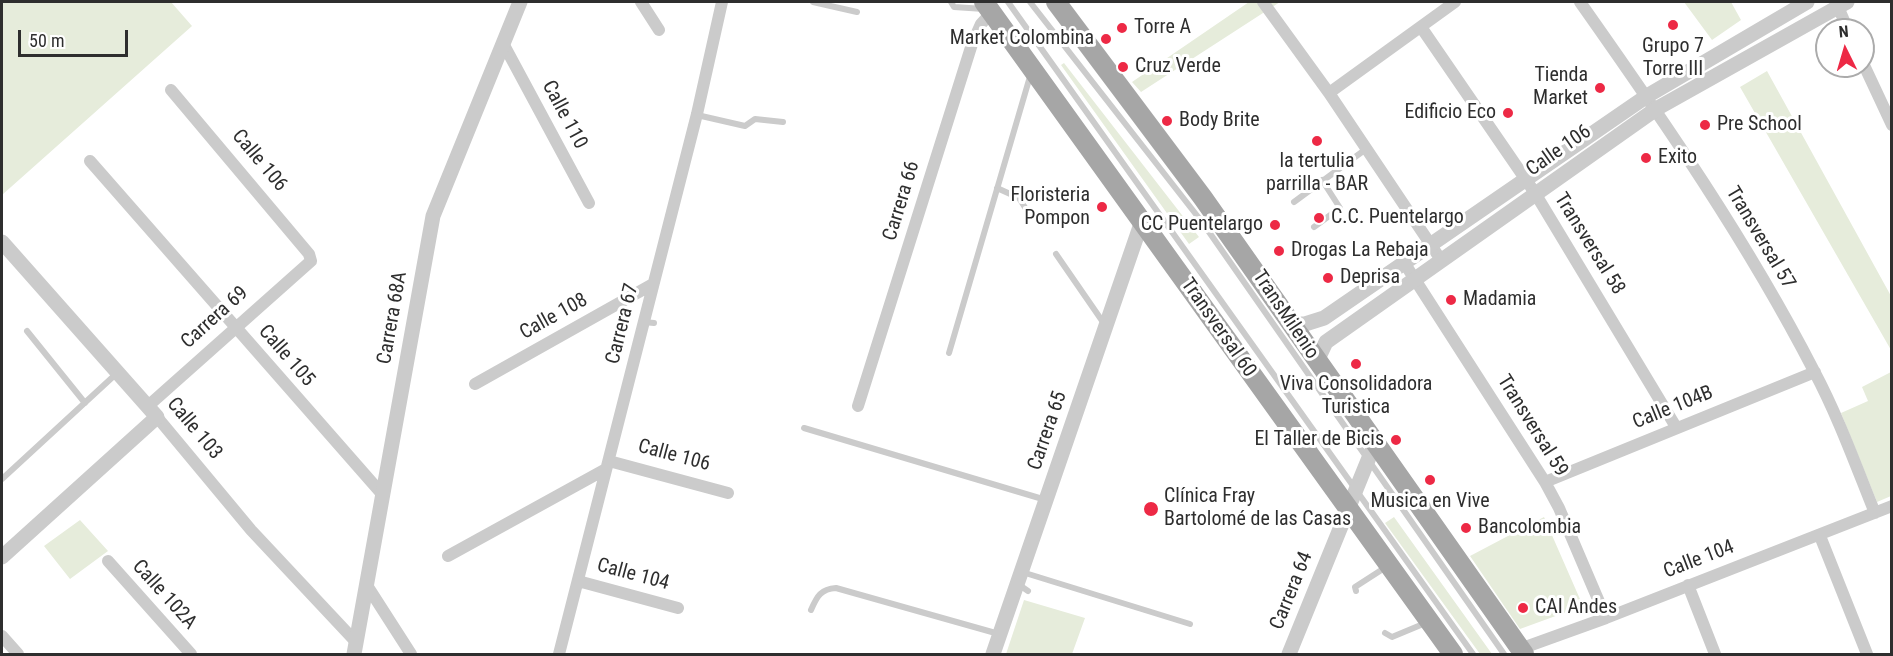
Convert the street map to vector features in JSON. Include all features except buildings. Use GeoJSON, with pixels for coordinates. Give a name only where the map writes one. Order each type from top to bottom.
{"type":"FeatureCollection","features":[{"type":"Feature","properties":{"kind":"main road"},"geometry":{"type":"LineString","coordinates":[[1056,2],[1203,198],[1317,361],[1371,452],[1516,653]]}},
{"type":"Feature","properties":{"kind":"main road","name":"Transversal 60"},"geometry":{"type":"LineString","coordinates":[[993,6],[1032,69],[1142,221],[1352,499],[1389,566],[1430,621],[1446,650]]}},
{"type":"Feature","properties":{"kind":"street","name":"Carrera 68A"},"geometry":{"type":"LineString","coordinates":[[355,648],[368,587],[382,494],[433,216],[520,2]]}},
{"type":"Feature","properties":{"kind":"street"},"geometry":{"type":"LineString","coordinates":[[641,2],[659,30]]}},
{"type":"Feature","properties":{"kind":"street","name":"Carrera 67"},"geometry":{"type":"LineString","coordinates":[[560,654],[608,465],[649,322],[653,284],[697,114],[722,2]]}},
{"type":"Feature","properties":{"kind":"street"},"geometry":{"type":"LineString","coordinates":[[1263,2],[1329,93],[1441,260]]}},
{"type":"Feature","properties":{"kind":"street"},"geometry":{"type":"LineString","coordinates":[[1329,93],[1455,2]]}},
{"type":"Feature","properties":{"kind":"street","name":"Transversal 57"},"geometry":{"type":"LineString","coordinates":[[1580,2],[1651,103],[1765,282],[1815,372],[1875,513]]}},
{"type":"Feature","properties":{"kind":"street","name":"Calle 106"},"geometry":{"type":"LineString","coordinates":[[1291,324],[1305,324],[1324,318],[1526,179],[1651,103],[1807,2]]}},
{"type":"Feature","properties":{"kind":"street"},"geometry":{"type":"LineString","coordinates":[[1840,3],[1844,18]]}},
{"type":"Feature","properties":{"kind":"street","name":"Calle 106"},"geometry":{"type":"LineString","coordinates":[[1317,361],[1326,342],[1535,193],[1651,103],[1840,3]]}},
{"type":"Feature","properties":{"kind":"street","name":"Carrera 66"},"geometry":{"type":"LineString","coordinates":[[858,406],[972,44],[993,6]]}},
{"type":"Feature","properties":{"kind":"street","name":"Transversal 58"},"geometry":{"type":"LineString","coordinates":[[1421,27],[1535,193],[1676,427]]}},
{"type":"Feature","properties":{"kind":"street","name":"Calle 110"},"geometry":{"type":"LineString","coordinates":[[504,45],[589,203]]}},
{"type":"Feature","properties":{"kind":"street"},"geometry":{"type":"LineString","coordinates":[[1870,78],[1892,126]]}},
{"type":"Feature","properties":{"kind":"street","name":"Calle 106"},"geometry":{"type":"LineString","coordinates":[[171,90],[309,254],[311,261]]}},
{"type":"Feature","properties":{"kind":"street","name":"Calle 105"},"geometry":{"type":"LineString","coordinates":[[90,162],[382,494]]}},
{"type":"Feature","properties":{"kind":"street","name":"Carrera 65"},"geometry":{"type":"LineString","coordinates":[[993,654],[1022,582],[1046,501],[1142,221]]}},
{"type":"Feature","properties":{"kind":"street","name":"Calle 103"},"geometry":{"type":"LineString","coordinates":[[2,242],[355,648]]}},
{"type":"Feature","properties":{"kind":"street","name":"Carrera 69"},"geometry":{"type":"LineString","coordinates":[[2,557],[236,328],[311,261]]}},
{"type":"Feature","properties":{"kind":"street","name":"Transversal 59"},"geometry":{"type":"LineString","coordinates":[[1405,264],[1545,482],[1606,618]]}},
{"type":"Feature","properties":{"kind":"street","name":"Calle 108"},"geometry":{"type":"LineString","coordinates":[[475,384],[653,284]]}},
{"type":"Feature","properties":{"kind":"street","name":"Calle 104B"},"geometry":{"type":"LineString","coordinates":[[1545,482],[1815,372]]}},
{"type":"Feature","properties":{"kind":"street","name":"Carrera 64"},"geometry":{"type":"LineString","coordinates":[[1289,654],[1371,452]]}},
{"type":"Feature","properties":{"kind":"street"},"geometry":{"type":"LineString","coordinates":[[448,556],[608,465]]}},
{"type":"Feature","properties":{"kind":"street","name":"Calle 106"},"geometry":{"type":"LineString","coordinates":[[608,465],[728,493]]}},
{"type":"Feature","properties":{"kind":"street","name":"Calle 104"},"geometry":{"type":"LineString","coordinates":[[1516,653],[1892,506]]}},
{"type":"Feature","properties":{"kind":"street"},"geometry":{"type":"LineString","coordinates":[[1820,536],[1867,654]]}},
{"type":"Feature","properties":{"kind":"street","name":"Calle 102A"},"geometry":{"type":"LineString","coordinates":[[108,561],[191,654]]}},
{"type":"Feature","properties":{"kind":"street","name":"Calle 104"},"geometry":{"type":"LineString","coordinates":[[578,581],[678,608]]}},
{"type":"Feature","properties":{"kind":"street"},"geometry":{"type":"LineString","coordinates":[[1688,585],[1715,654]]}},
{"type":"Feature","properties":{"kind":"street"},"geometry":{"type":"LineString","coordinates":[[368,587],[411,654]]}},
{"type":"Feature","properties":{"kind":"street"},"geometry":{"type":"LineString","coordinates":[[2,636],[18,654]]}},
{"type":"Feature","properties":{"kind":"lane"},"geometry":{"type":"LineString","coordinates":[[813,2],[857,12]]}},
{"type":"Feature","properties":{"kind":"lane"},"geometry":{"type":"LineString","coordinates":[[951,2],[954,7],[993,6],[1352,499],[1473,654]]}},
{"type":"Feature","properties":{"kind":"lane","name":"TransMilenio"},"geometry":{"type":"LineString","coordinates":[[1030,2],[1202,222],[1371,452]]}},
{"type":"Feature","properties":{"kind":"lane"},"geometry":{"type":"LineString","coordinates":[[949,353],[1032,69]]}},
{"type":"Feature","properties":{"kind":"lane"},"geometry":{"type":"LineString","coordinates":[[697,114],[745,126],[755,119],[783,122]]}},
{"type":"Feature","properties":{"kind":"lane"},"geometry":{"type":"LineString","coordinates":[[1294,202],[1366,148]]}},
{"type":"Feature","properties":{"kind":"lane"},"geometry":{"type":"LineString","coordinates":[[1314,227],[1340,208],[1322,180]]}},
{"type":"Feature","properties":{"kind":"lane"},"geometry":{"type":"LineString","coordinates":[[997,188],[1019,198],[1031,217]]}},
{"type":"Feature","properties":{"kind":"lane"},"geometry":{"type":"LineString","coordinates":[[1056,254],[1106,326]]}},
{"type":"Feature","properties":{"kind":"lane"},"geometry":{"type":"LineString","coordinates":[[27,331],[85,403]]}},
{"type":"Feature","properties":{"kind":"lane"},"geometry":{"type":"LineString","coordinates":[[2,479],[118,373]]}},
{"type":"Feature","properties":{"kind":"lane"},"geometry":{"type":"LineString","coordinates":[[804,428],[1046,501]]}},
{"type":"Feature","properties":{"kind":"lane"},"geometry":{"type":"LineString","coordinates":[[1356,591],[1355,587],[1389,566]]}},
{"type":"Feature","properties":{"kind":"lane"},"geometry":{"type":"LineString","coordinates":[[1022,582],[1190,624]]}},
{"type":"Feature","properties":{"kind":"lane"},"geometry":{"type":"LineString","coordinates":[[811,610],[818,595],[826,588],[836,588],[1000,634]]}},
{"type":"Feature","properties":{"kind":"lane"},"geometry":{"type":"LineString","coordinates":[[1385,633],[1392,637],[1430,621]]}},
{"type":"Feature","properties":{"kind":"green space"},"geometry":{"type":"Polygon","coordinates":[[[2,2],[171,2],[192,26],[2,195],[2,2]]]}},
{"type":"Feature","properties":{"kind":"green space"},"geometry":{"type":"Polygon","coordinates":[[[1249,2],[1280,2],[1141,92],[1132,82],[1249,2]]]}},
{"type":"Feature","properties":{"kind":"green space"},"geometry":{"type":"Polygon","coordinates":[[[1684,2],[1731,2],[1741,20],[1712,40],[1684,2]]]}},
{"type":"Feature","properties":{"kind":"green space"},"geometry":{"type":"Polygon","coordinates":[[[1064,63],[1199,237],[1189,244],[1061,65],[1064,63]]]}},
{"type":"Feature","properties":{"kind":"green space"},"geometry":{"type":"Polygon","coordinates":[[[1767,71],[1891,296],[1891,350],[1740,87],[1767,71]]]}},
{"type":"Feature","properties":{"kind":"green space"},"geometry":{"type":"Polygon","coordinates":[[[1891,372],[1891,496],[1877,502],[1841,413],[1868,401],[1862,387],[1891,372]]]}},
{"type":"Feature","properties":{"kind":"green space"},"geometry":{"type":"Polygon","coordinates":[[[1394,517],[1492,654],[1480,654],[1385,523],[1394,517]]]}},
{"type":"Feature","properties":{"kind":"green space"},"geometry":{"type":"Polygon","coordinates":[[[1544,517],[1583,606],[1520,629],[1470,556],[1544,517]]]}},
{"type":"Feature","properties":{"kind":"green space"},"geometry":{"type":"Polygon","coordinates":[[[80,520],[108,551],[70,579],[44,546],[80,520]]]}},
{"type":"Feature","properties":{"kind":"green space"},"geometry":{"type":"Polygon","coordinates":[[[1024,600],[1085,618],[1072,654],[1006,654],[1024,600]]]}},
{"type":"Feature","properties":{"kind":"place","name":"Grupo 7 Torre III"},"geometry":{"type":"Point","coordinates":[1673,25]}},
{"type":"Feature","properties":{"kind":"place","name":"Torre A"},"geometry":{"type":"Point","coordinates":[1122,28]}},
{"type":"Feature","properties":{"kind":"place","name":"Market Colombina"},"geometry":{"type":"Point","coordinates":[1106,39]}},
{"type":"Feature","properties":{"kind":"place","name":"Cruz Verde"},"geometry":{"type":"Point","coordinates":[1123,67]}},
{"type":"Feature","properties":{"kind":"place","name":"Tienda Market"},"geometry":{"type":"Point","coordinates":[1600,88]}},
{"type":"Feature","properties":{"kind":"place","name":"Edificio Eco"},"geometry":{"type":"Point","coordinates":[1508,113]}},
{"type":"Feature","properties":{"kind":"place","name":"Body Brite"},"geometry":{"type":"Point","coordinates":[1167,121]}},
{"type":"Feature","properties":{"kind":"place","name":"Pre School"},"geometry":{"type":"Point","coordinates":[1705,125]}},
{"type":"Feature","properties":{"kind":"place","name":"la tertulia parrilla - BAR"},"geometry":{"type":"Point","coordinates":[1317,141]}},
{"type":"Feature","properties":{"kind":"place","name":"Exito"},"geometry":{"type":"Point","coordinates":[1646,158]}},
{"type":"Feature","properties":{"kind":"place","name":"Floristeria Pompon"},"geometry":{"type":"Point","coordinates":[1102,207]}},
{"type":"Feature","properties":{"kind":"place","name":"C.C. Puentelargo"},"geometry":{"type":"Point","coordinates":[1319,218]}},
{"type":"Feature","properties":{"kind":"place","name":"CC Puentelargo"},"geometry":{"type":"Point","coordinates":[1275,225]}},
{"type":"Feature","properties":{"kind":"place","name":"Drogas La Rebaja"},"geometry":{"type":"Point","coordinates":[1279,251]}},
{"type":"Feature","properties":{"kind":"place","name":"Deprisa"},"geometry":{"type":"Point","coordinates":[1328,278]}},
{"type":"Feature","properties":{"kind":"place","name":"Madamia"},"geometry":{"type":"Point","coordinates":[1451,300]}},
{"type":"Feature","properties":{"kind":"place","name":"Viva Consolidadora Turistica"},"geometry":{"type":"Point","coordinates":[1356,364]}},
{"type":"Feature","properties":{"kind":"place","name":"El Taller de Bicis"},"geometry":{"type":"Point","coordinates":[1396,440]}},
{"type":"Feature","properties":{"kind":"place","name":"Musica en Vive"},"geometry":{"type":"Point","coordinates":[1430,480]}},
{"type":"Feature","properties":{"kind":"place","name":"Clínica Fray Bartolomé de las Casas"},"geometry":{"type":"Point","coordinates":[1151,509]}},
{"type":"Feature","properties":{"kind":"place","name":"Bancolombia"},"geometry":{"type":"Point","coordinates":[1466,528]}},
{"type":"Feature","properties":{"kind":"place","name":"CAI Andes"},"geometry":{"type":"Point","coordinates":[1523,608]}}]}
